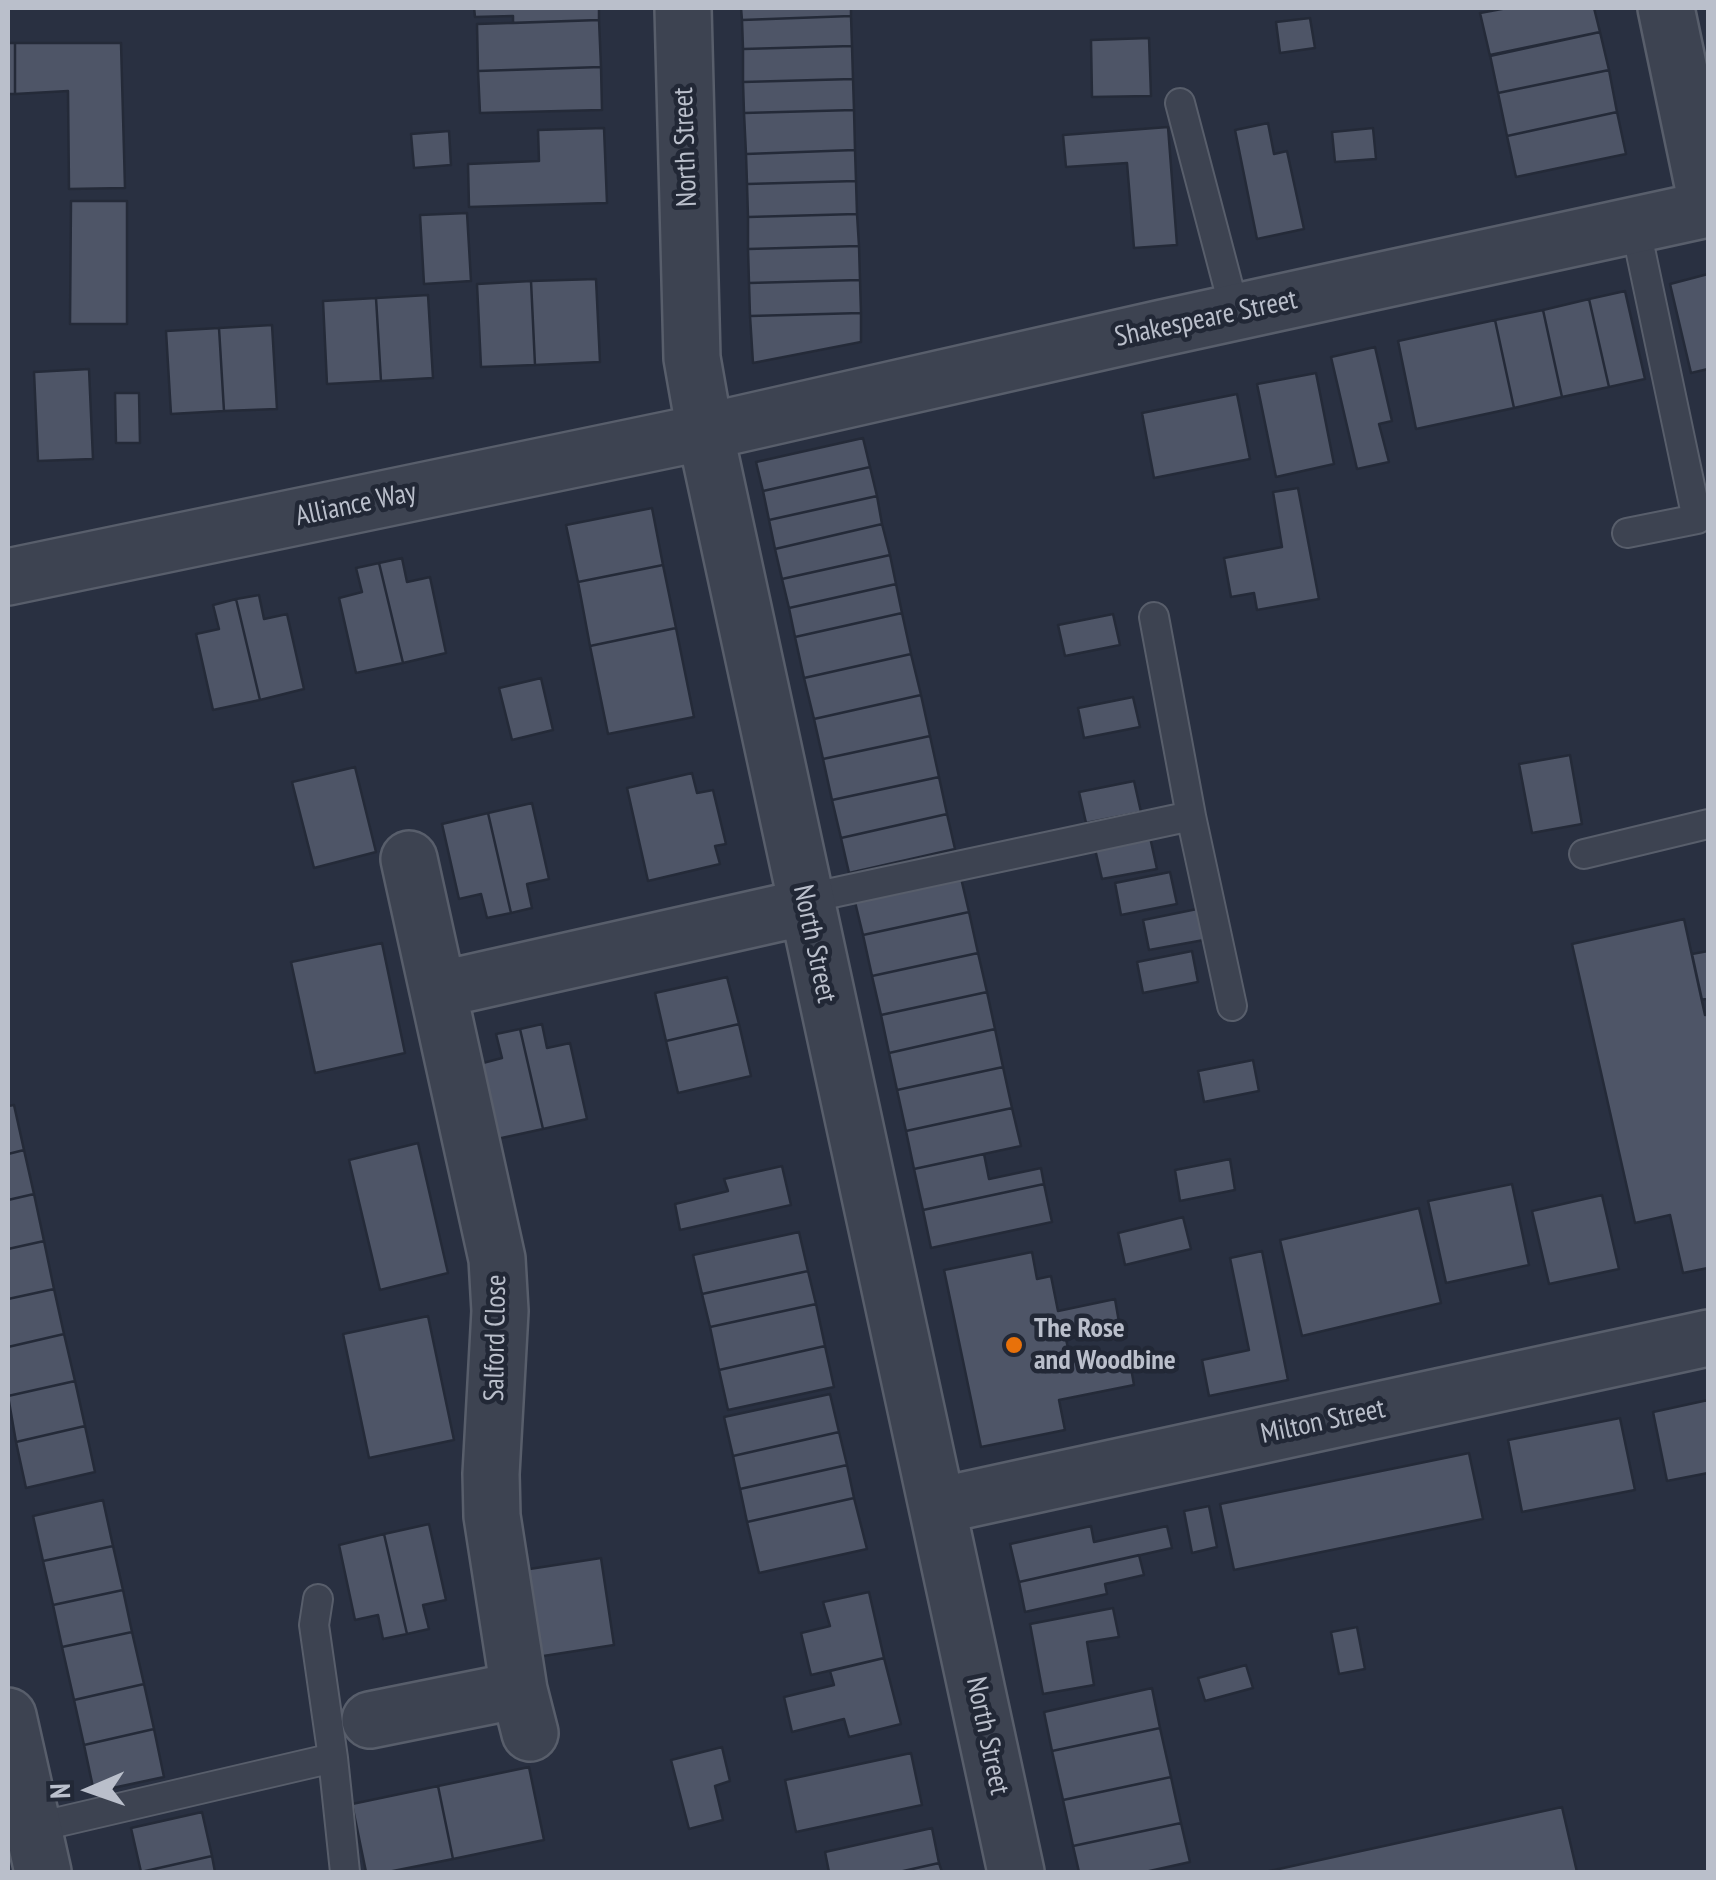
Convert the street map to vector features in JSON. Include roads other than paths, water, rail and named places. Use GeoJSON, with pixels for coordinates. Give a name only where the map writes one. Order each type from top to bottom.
{"type":"FeatureCollection","features":[{"type":"Feature","properties":{"kind":"street","name":"North Street"},"geometry":{"type":"LineString","coordinates":[[683,8],[692,358],[705,432],[1016,1872]]}},
{"type":"Feature","properties":{"kind":"street"},"geometry":{"type":"LineString","coordinates":[[1666,8],[1708,209]]}},
{"type":"Feature","properties":{"kind":"street","name":"Shakespeare Street"},"geometry":{"type":"LineString","coordinates":[[705,432],[1708,209]]}},
{"type":"Feature","properties":{"kind":"street","name":"Alliance Way"},"geometry":{"type":"LineString","coordinates":[[8,577],[705,432]]}},
{"type":"Feature","properties":{"kind":"street","name":"Salford Close"},"geometry":{"type":"LineString","coordinates":[[352,1738],[524,1712],[492,1516],[498,1271],[408,859]]}},
{"type":"Feature","properties":{"kind":"street"},"geometry":{"type":"LineString","coordinates":[[438,990],[805,903]]}},
{"type":"Feature","properties":{"kind":"street","name":"Milton Street"},"geometry":{"type":"LineString","coordinates":[[938,1506],[1708,1338]]}},
{"type":"Feature","properties":{"kind":"street"},"geometry":{"type":"LineString","coordinates":[[8,1716],[38,1850]]}},
{"type":"Feature","properties":{"kind":"lane"},"geometry":{"type":"LineString","coordinates":[[1180,103],[1235,312]]}},
{"type":"Feature","properties":{"kind":"lane"},"geometry":{"type":"LineString","coordinates":[[1627,533],[1698,519],[1635,225]]}},
{"type":"Feature","properties":{"kind":"lane"},"geometry":{"type":"LineString","coordinates":[[1154,617],[1232,1006]]}},
{"type":"Feature","properties":{"kind":"lane"},"geometry":{"type":"LineString","coordinates":[[805,903],[1192,816]]}},
{"type":"Feature","properties":{"kind":"lane"},"geometry":{"type":"LineString","coordinates":[[1584,854],[1708,824]]}},
{"type":"Feature","properties":{"kind":"lane"},"geometry":{"type":"LineString","coordinates":[[318,1599],[314,1625],[352,1738],[345,1872]]}},
{"type":"Feature","properties":{"kind":"lane"},"geometry":{"type":"LineString","coordinates":[[38,1850],[352,1738]]}},
{"type":"Feature","properties":{"kind":"place","name":"The Rose and Woodbine"},"geometry":{"type":"Point","coordinates":[1014,1345]}}]}
